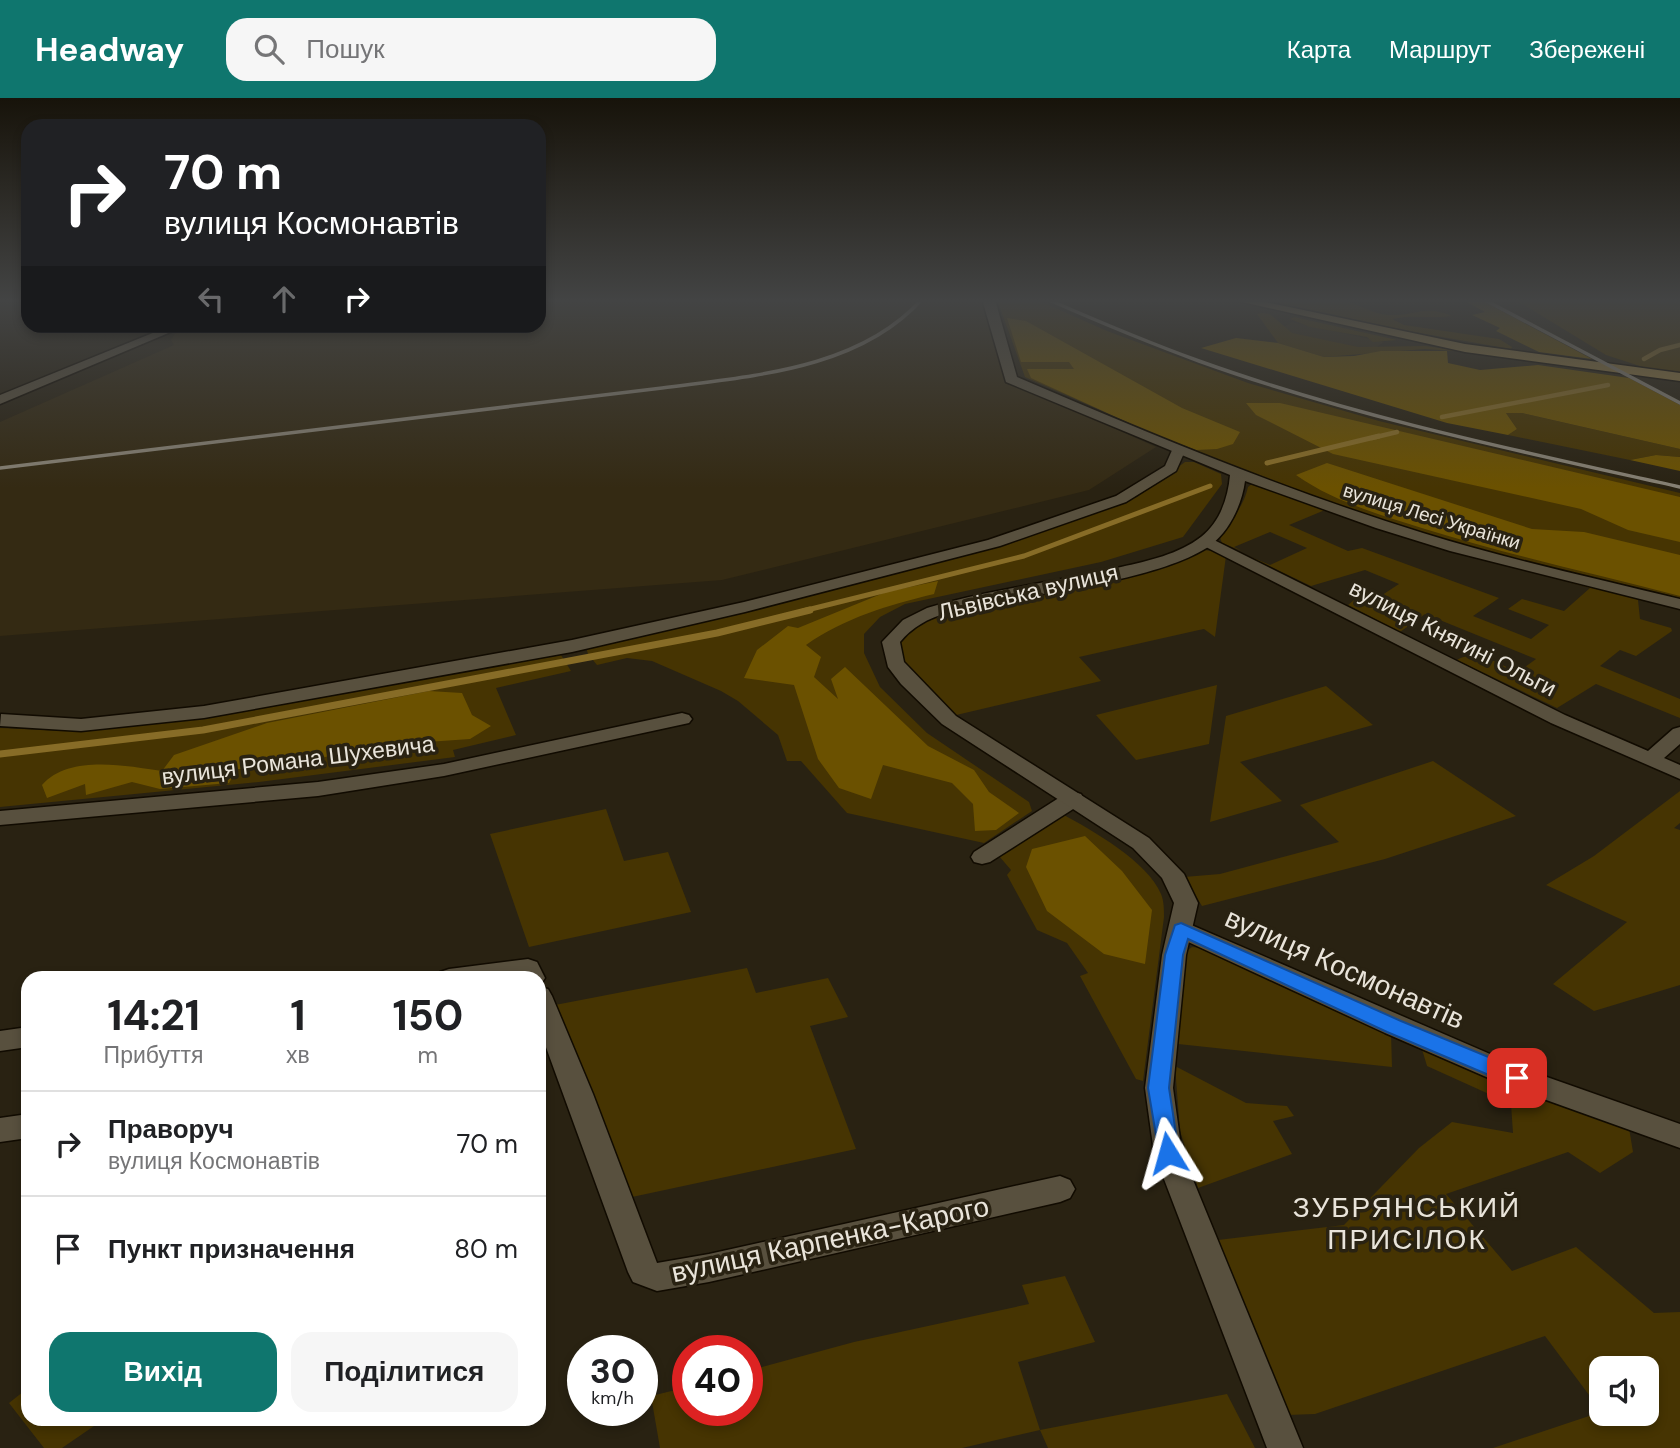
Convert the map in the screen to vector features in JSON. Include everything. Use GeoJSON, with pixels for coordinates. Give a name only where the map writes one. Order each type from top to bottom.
{"type":"FeatureCollection","features":[{"type":"Feature","properties":{"kind":"main road"},"geometry":{"type":"LineString","coordinates":[[1565,362],[1680,377]]}},
{"type":"Feature","properties":{"kind":"street"},"geometry":{"type":"LineString","coordinates":[[0,400],[92,362]]}},
{"type":"Feature","properties":{"kind":"street","name":"вулиця Лесі Українки"},"geometry":{"type":"LineString","coordinates":[[1006,362],[1011,379],[1238,474],[1428,540],[1680,604]]}},
{"type":"Feature","properties":{"kind":"street"},"geometry":{"type":"LineString","coordinates":[[1,720],[81,725],[204,712],[559,648],[745,607],[994,543],[1121,499],[1171,468],[1178,451]]}},
{"type":"Feature","properties":{"kind":"street"},"geometry":{"type":"LineString","coordinates":[[1206,541],[1228,514],[1237,494],[1238,474]]}},
{"type":"Feature","properties":{"kind":"street","name":"вулиця Княгині Ольги"},"geometry":{"type":"LineString","coordinates":[[1206,541],[1558,719],[1680,773]]}},
{"type":"Feature","properties":{"kind":"street","name":"Львівська вулиця"},"geometry":{"type":"LineString","coordinates":[[1206,541],[1180,555],[1115,573],[957,605],[915,619],[900,628],[891,642],[895,663],[949,720],[1142,843],[1178,883],[1186,903],[1174,955],[1158,1088],[1168,1153],[1285,1448]]}},
{"type":"Feature","properties":{"kind":"street","name":"вулиця Романа Шухевича"},"geometry":{"type":"LineString","coordinates":[[0,818],[317,789],[444,770],[531,749],[682,719]]}},
{"type":"Feature","properties":{"kind":"street"},"geometry":{"type":"LineString","coordinates":[[1650,760],[1680,733]]}},
{"type":"Feature","properties":{"kind":"street"},"geometry":{"type":"LineString","coordinates":[[982,858],[1073,799]]}},
{"type":"Feature","properties":{"kind":"street","name":"вулиця Космонавтів"},"geometry":{"type":"LineString","coordinates":[[1181,929],[1394,1027],[1505,1073],[1680,1136]]}},
{"type":"Feature","properties":{"kind":"street","name":"вулиця Карпенка-Карого"},"geometry":{"type":"LineString","coordinates":[[546,1013],[579,1094],[644,1272],[657,1277],[709,1268],[1060,1189]]}},
{"type":"Feature","properties":{"kind":"street"},"geometry":{"type":"LineString","coordinates":[[0,1041],[21,1038]]}},
{"type":"Feature","properties":{"kind":"street"},"geometry":{"type":"LineString","coordinates":[[0,1130],[21,1127]]}},
{"type":"Feature","properties":{"kind":"shaded area"},"geometry":{"type":"Polygon","coordinates":[[[136,362],[1000,362],[1005,379],[1156,447],[1089,490],[722,580],[0,636],[0,422],[136,362]]]}},
{"type":"Feature","properties":{"kind":"shaded area"},"geometry":{"type":"Polygon","coordinates":[[[1020,362],[1191,362],[1248,383],[1379,421],[1680,493],[1680,600],[1444,542],[1233,468],[1025,377],[1020,362]]]}},
{"type":"Feature","properties":{"kind":"shaded area"},"geometry":{"type":"Polygon","coordinates":[[[1069,362],[1100,362],[1182,408],[1240,432],[1233,444],[1217,449],[1196,450],[1153,434],[1031,378],[1027,369],[1074,369],[1069,362]]]}},
{"type":"Feature","properties":{"kind":"shaded area"},"geometry":{"type":"Polygon","coordinates":[[[1247,362],[1448,362],[1480,370],[1538,365],[1629,378],[1680,405],[1680,449],[1522,413],[1506,413],[1517,429],[1508,435],[1447,423],[1247,362]]]}},
{"type":"Feature","properties":{"kind":"shaded area"},"geometry":{"type":"Polygon","coordinates":[[[1628,362],[1680,362],[1680,372],[1646,368],[1628,362]]]}},
{"type":"Feature","properties":{"kind":"shaded area"},"geometry":{"type":"Polygon","coordinates":[[[1246,403],[1280,403],[1680,497],[1680,542],[1628,530],[1581,509],[1333,454],[1256,415],[1246,403]]]}},
{"type":"Feature","properties":{"kind":"shaded area"},"geometry":{"type":"Polygon","coordinates":[[[1506,413],[1522,413],[1680,449],[1680,457],[1656,455],[1630,460],[1508,435],[1517,429],[1506,413]]]}},
{"type":"Feature","properties":{"kind":"shaded area"},"geometry":{"type":"Polygon","coordinates":[[[1656,455],[1680,457],[1680,471],[1630,460],[1656,455]]]}},
{"type":"Feature","properties":{"kind":"shaded area"},"geometry":{"type":"Polygon","coordinates":[[[1185,462],[1194,462],[1221,474],[1222,484],[1183,537],[1101,562],[905,604],[880,617],[864,634],[864,653],[880,687],[927,733],[1029,802],[1032,811],[984,843],[847,813],[801,761],[787,761],[778,735],[738,701],[652,661],[627,658],[597,665],[588,654],[586,647],[758,609],[1035,534],[1137,497],[1185,462]]]}},
{"type":"Feature","properties":{"kind":"shaded area"},"geometry":{"type":"Polygon","coordinates":[[[1327,463],[1532,529],[1584,532],[1680,555],[1680,596],[1520,556],[1408,524],[1326,493],[1296,475],[1327,463]]]}},
{"type":"Feature","properties":{"kind":"shaded area"},"geometry":{"type":"Polygon","coordinates":[[[1253,483],[1335,512],[1325,510],[1289,525],[1348,551],[1362,548],[1499,598],[1473,616],[1531,639],[1549,625],[1508,609],[1522,599],[1564,611],[1590,588],[1550,577],[1661,604],[1638,600],[1640,619],[1671,628],[1672,631],[1636,656],[1620,650],[1600,666],[1680,699],[1680,718],[1596,684],[1557,708],[1457,660],[1480,657],[1518,672],[1536,659],[1425,614],[1400,632],[1348,605],[1359,596],[1373,601],[1399,584],[1365,570],[1311,586],[1246,555],[1270,565],[1307,548],[1270,532],[1234,547],[1242,551],[1222,543],[1219,535],[1236,513],[1248,487],[1253,483]]]}},
{"type":"Feature","properties":{"kind":"shaded area"},"geometry":{"type":"Polygon","coordinates":[[[1204,550],[1226,556],[1215,637],[1204,629],[1079,657],[1101,681],[952,716],[904,664],[900,637],[922,621],[976,605],[1204,550]]]}},
{"type":"Feature","properties":{"kind":"shaded area"},"geometry":{"type":"Polygon","coordinates":[[[938,581],[934,594],[867,614],[836,627],[806,645],[821,657],[814,677],[838,699],[831,679],[845,667],[928,746],[974,770],[989,792],[1019,813],[996,830],[975,831],[973,804],[952,783],[883,765],[871,799],[839,788],[818,759],[794,685],[744,678],[757,650],[788,626],[798,628],[886,592],[938,581]]]}},
{"type":"Feature","properties":{"kind":"shaded area"},"geometry":{"type":"Polygon","coordinates":[[[561,655],[571,671],[496,688],[516,735],[453,750],[455,757],[259,782],[0,807],[0,728],[66,731],[203,717],[561,655]]]}},
{"type":"Feature","properties":{"kind":"shaded area"},"geometry":{"type":"Polygon","coordinates":[[[1217,685],[1209,744],[1136,760],[1096,715],[1217,685]]]}},
{"type":"Feature","properties":{"kind":"shaded area"},"geometry":{"type":"Polygon","coordinates":[[[1326,686],[1373,725],[1240,762],[1282,801],[1210,822],[1226,716],[1326,686]]]}},
{"type":"Feature","properties":{"kind":"shaded area"},"geometry":{"type":"Polygon","coordinates":[[[429,691],[462,693],[472,715],[491,726],[470,739],[427,742],[418,751],[362,759],[340,753],[281,769],[237,769],[229,783],[160,789],[132,782],[86,795],[85,784],[47,798],[42,785],[53,775],[67,769],[99,764],[162,771],[174,755],[267,723],[429,691]]]}},
{"type":"Feature","properties":{"kind":"shaded area"},"geometry":{"type":"Polygon","coordinates":[[[1433,761],[1516,816],[1385,859],[1202,906],[1184,877],[1220,874],[1339,842],[1300,805],[1433,761]]]}},
{"type":"Feature","properties":{"kind":"shaded area"},"geometry":{"type":"Polygon","coordinates":[[[1680,791],[1680,823],[1674,828],[1680,830],[1680,985],[1594,1011],[1553,984],[1627,922],[1546,885],[1594,856],[1680,791]]]}},
{"type":"Feature","properties":{"kind":"shaded area"},"geometry":{"type":"Polygon","coordinates":[[[606,809],[624,861],[668,852],[691,912],[529,947],[490,834],[606,809]]]}},
{"type":"Feature","properties":{"kind":"shaded area"},"geometry":{"type":"Polygon","coordinates":[[[1062,814],[1132,859],[1154,882],[1162,897],[1164,917],[1143,1081],[1136,1079],[1080,976],[1088,973],[1067,943],[1037,930],[1007,875],[1011,870],[999,856],[1062,814]]]}},
{"type":"Feature","properties":{"kind":"shaded area"},"geometry":{"type":"Polygon","coordinates":[[[1085,836],[1122,871],[1152,910],[1145,964],[1104,954],[1047,911],[1026,867],[1032,849],[1085,836]]]}},
{"type":"Feature","properties":{"kind":"shaded area"},"geometry":{"type":"Polygon","coordinates":[[[1192,947],[1203,948],[1391,1033],[1392,1067],[1178,1044],[1184,953],[1192,947]]]}},
{"type":"Feature","properties":{"kind":"shaded area"},"geometry":{"type":"Polygon","coordinates":[[[747,968],[756,993],[828,978],[848,1017],[810,1026],[856,1149],[632,1197],[616,1152],[582,1081],[555,1005],[747,968]]]}},
{"type":"Feature","properties":{"kind":"shaded area"},"geometry":{"type":"Polygon","coordinates":[[[1421,1046],[1629,1128],[1633,1152],[1600,1173],[1568,1152],[1446,1194],[1512,1271],[1576,1247],[1654,1313],[1680,1312],[1680,1448],[1493,1448],[1589,1416],[1589,1426],[1659,1426],[1659,1356],[1589,1356],[1589,1395],[1545,1336],[1315,1414],[1287,1415],[1218,1240],[1344,1225],[1419,1148],[1452,1122],[1513,1133],[1511,1104],[1427,1066],[1421,1046]]]}},
{"type":"Feature","properties":{"kind":"shaded area"},"geometry":{"type":"Polygon","coordinates":[[[1175,1066],[1246,1103],[1287,1106],[1294,1116],[1273,1121],[1292,1154],[1198,1188],[1180,1131],[1175,1066]]]}},
{"type":"Feature","properties":{"kind":"shaded area"},"geometry":{"type":"Polygon","coordinates":[[[1065,1276],[1095,1342],[1018,1362],[1040,1430],[962,1448],[660,1448],[656,1426],[658,1394],[672,1391],[672,1426],[763,1426],[763,1367],[854,1342],[1029,1304],[1022,1285],[1065,1276]]]}},
{"type":"Feature","properties":{"kind":"shaded area"},"geometry":{"type":"Polygon","coordinates":[[[21,1394],[21,1418],[9,1403],[21,1394]]]}},
{"type":"Feature","properties":{"kind":"shaded area"},"geometry":{"type":"Polygon","coordinates":[[[1227,1394],[1255,1448],[1048,1448],[1040,1430],[1227,1394]]]}},
{"type":"Feature","properties":{"kind":"shaded area"},"geometry":{"type":"Polygon","coordinates":[[[27,1426],[94,1426],[62,1448],[44,1448],[27,1426]]]}},
{"type":"Feature","properties":{"kind":"waterway"},"geometry":{"type":"LineString","coordinates":[[1442,417],[1608,385]]}},
{"type":"Feature","properties":{"kind":"waterway"},"geometry":{"type":"LineString","coordinates":[[1372,438],[1397,432]]}},
{"type":"Feature","properties":{"kind":"waterway"},"geometry":{"type":"LineString","coordinates":[[1267,463],[1379,436]]}},
{"type":"Feature","properties":{"kind":"waterway"},"geometry":{"type":"LineString","coordinates":[[803,611],[1024,556],[1210,486]]}},
{"type":"Feature","properties":{"kind":"waterway"},"geometry":{"type":"LineString","coordinates":[[0,754],[203,730],[717,633],[810,610]]}},
{"type":"Feature","properties":{"kind":"railway"},"geometry":{"type":"LineString","coordinates":[[0,468],[662,388],[766,373],[813,362]]}},
{"type":"Feature","properties":{"kind":"railway"},"geometry":{"type":"LineString","coordinates":[[1202,362],[1317,399],[1438,432],[1680,487]]}},
{"type":"Feature","properties":{"kind":"railway"},"geometry":{"type":"LineString","coordinates":[[1602,362],[1680,403]]}},
{"type":"Feature","properties":{"kind":"district","name":"ЗУБРЯНСЬКИЙ ПРИСІЛОК"},"geometry":{"type":"Point","coordinates":[1407,1223]}},
{"type":"Feature","properties":{"kind":"route"},"geometry":{"type":"LineString","coordinates":[[1168,1153],[1158,1088],[1174,955],[1181,929],[1394,1027],[1517,1078]]}}]}
